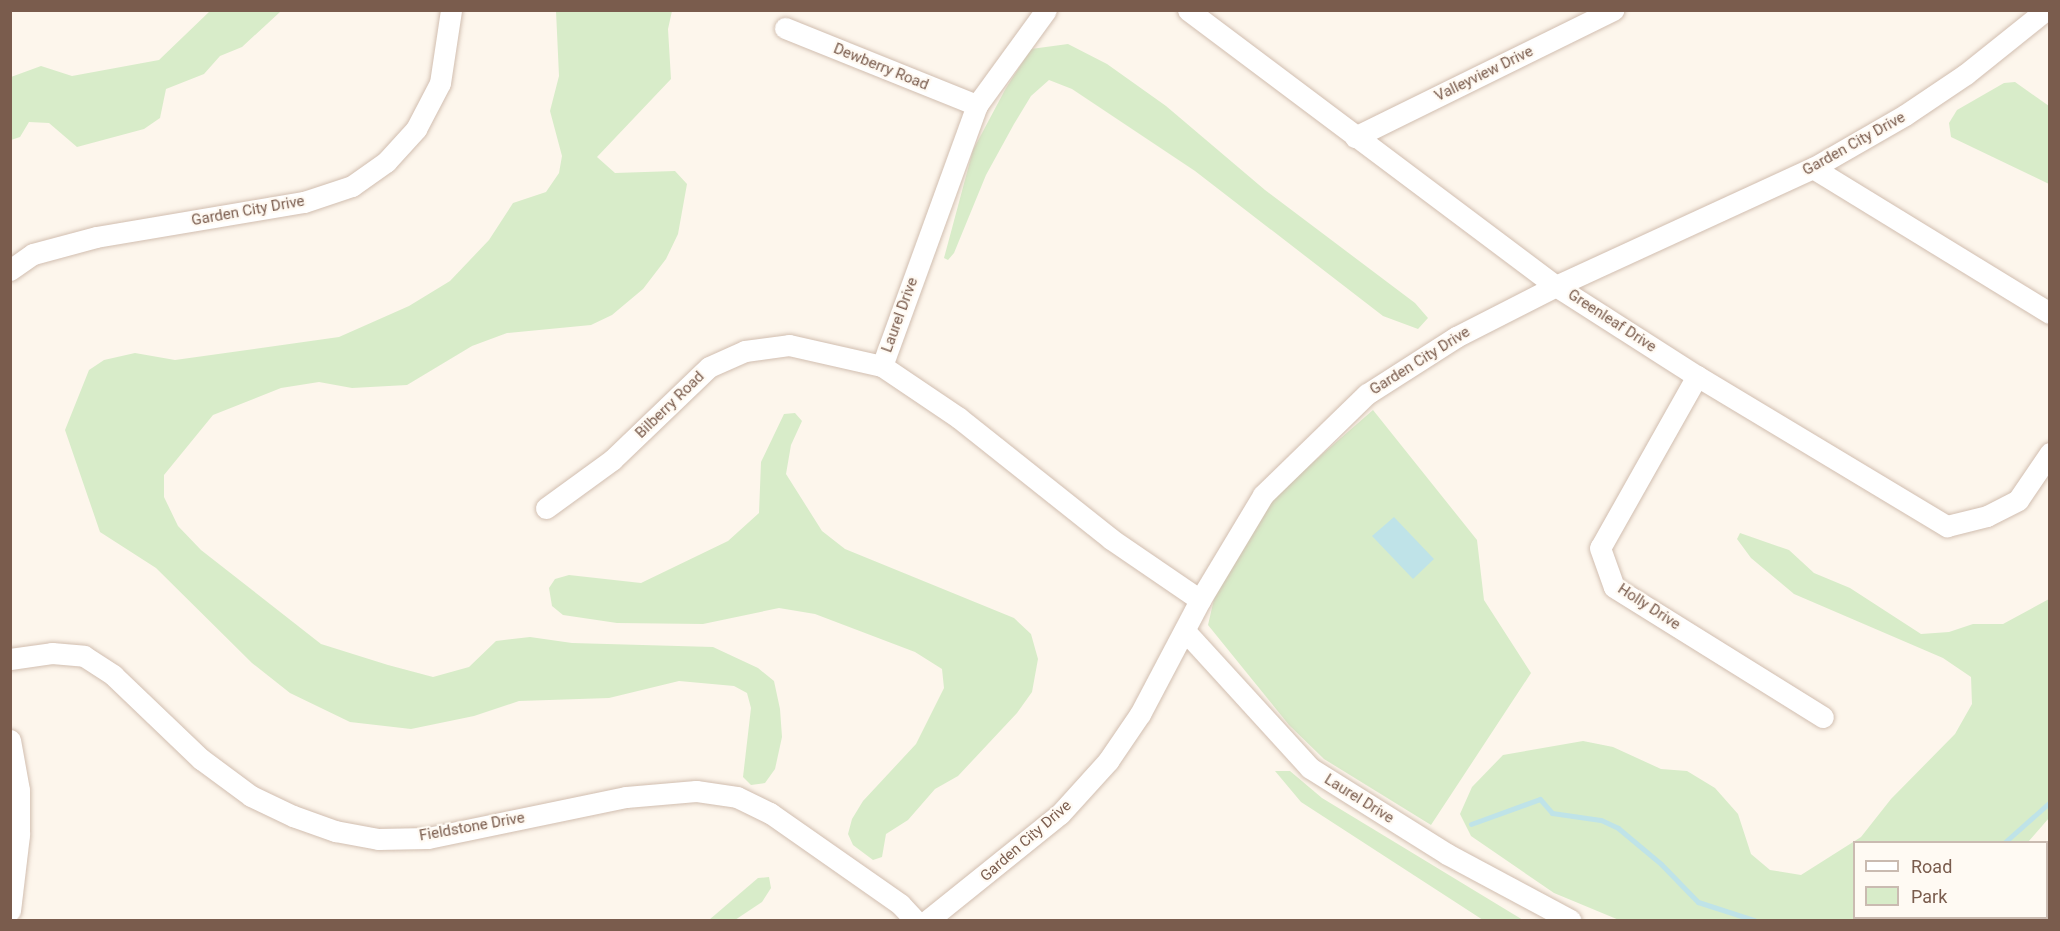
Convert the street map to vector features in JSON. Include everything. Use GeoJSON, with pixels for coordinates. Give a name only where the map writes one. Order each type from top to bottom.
{"type":"FeatureCollection","features":[{"type":"Feature","properties":{"kind":"street","name":"Garden City Drive"},"geometry":{"type":"LineString","coordinates":[[10,270],[33,254],[96,237],[304,202],[352,186],[386,162],[416,129],[440,83],[451,10]]}},
{"type":"Feature","properties":{"kind":"street","name":"Laurel Drive"},"geometry":{"type":"LineString","coordinates":[[1046,10],[977,105],[882,366],[959,418],[1111,539],[1200,600]]}},
{"type":"Feature","properties":{"kind":"street","name":"Greenleaf Drive"},"geometry":{"type":"LineString","coordinates":[[1188,10],[1556,286],[1697,376],[1947,526],[1987,516],[2018,500],[2049,453]]}},
{"type":"Feature","properties":{"kind":"street","name":"Valleyview Drive"},"geometry":{"type":"LineString","coordinates":[[1355,137],[1613,10]]}},
{"type":"Feature","properties":{"kind":"street","name":"Garden City Drive"},"geometry":{"type":"LineString","coordinates":[[940,917],[1060,814],[1108,761],[1140,714],[1200,600],[1263,495],[1367,394],[1456,337],[1556,286],[1813,168],[1931,98],[2046,10]]}},
{"type":"Feature","properties":{"kind":"street","name":"Dewberry Road"},"geometry":{"type":"LineString","coordinates":[[785,28],[977,105]]}},
{"type":"Feature","properties":{"kind":"street"},"geometry":{"type":"LineString","coordinates":[[1813,168],[2049,313]]}},
{"type":"Feature","properties":{"kind":"street","name":"Bilberry Road"},"geometry":{"type":"LineString","coordinates":[[546,508],[612,460],[709,368],[745,351],[789,345],[882,366]]}},
{"type":"Feature","properties":{"kind":"street","name":"Holly Drive"},"geometry":{"type":"LineString","coordinates":[[1697,376],[1600,548],[1614,587],[1824,717]]}},
{"type":"Feature","properties":{"kind":"street","name":"Laurel Drive"},"geometry":{"type":"LineString","coordinates":[[1185,631],[1310,768],[1447,854],[1570,921]]}},
{"type":"Feature","properties":{"kind":"street","name":"Fieldstone Drive"},"geometry":{"type":"LineString","coordinates":[[10,659],[52,653],[84,656],[113,675],[201,759],[251,796],[293,816],[335,831],[378,839],[428,838],[626,796],[696,791],[737,796],[779,819],[900,904],[915,921]]}},
{"type":"Feature","properties":{"kind":"street"},"geometry":{"type":"LineString","coordinates":[[10,740],[19,790],[19,835],[10,910]]}},
{"type":"Feature","properties":{"kind":"green space"},"geometry":{"type":"Polygon","coordinates":[[[210,11],[280,12],[242,47],[220,56],[204,74],[166,89],[160,118],[144,129],[77,147],[49,123],[29,122],[20,137],[11,140],[11,77],[41,66],[72,76],[159,60],[210,11]]]}},
{"type":"Feature","properties":{"kind":"green space"},"geometry":{"type":"Polygon","coordinates":[[[556,11],[672,11],[668,29],[671,79],[597,157],[615,173],[675,171],[687,184],[678,234],[666,259],[643,289],[612,315],[591,325],[507,333],[472,346],[407,385],[352,388],[319,382],[281,388],[213,415],[164,475],[164,497],[178,526],[201,550],[321,644],[388,665],[433,677],[469,667],[496,641],[530,637],[572,643],[713,647],[758,668],[774,681],[780,709],[782,737],[775,769],[765,783],[751,785],[743,777],[751,708],[747,693],[734,686],[679,681],[609,698],[519,701],[474,716],[411,729],[350,722],[290,693],[252,663],[156,568],[100,532],[65,430],[89,370],[104,360],[135,353],[175,360],[339,337],[409,306],[450,281],[489,240],[513,203],[546,192],[559,173],[562,156],[550,111],[559,76],[556,11]]]}},
{"type":"Feature","properties":{"kind":"green space"},"geometry":{"type":"Polygon","coordinates":[[[1068,44],[1107,64],[1166,106],[1265,190],[1415,303],[1428,318],[1418,329],[1383,316],[1195,171],[1072,89],[1049,80],[1031,96],[1014,124],[986,175],[954,253],[948,260],[944,258],[973,150],[1006,88],[1031,49],[1068,44]]]}},
{"type":"Feature","properties":{"kind":"green space"},"geometry":{"type":"Polygon","coordinates":[[[2015,82],[2049,106],[2049,184],[1951,137],[1949,123],[1957,110],[2004,83],[2015,82]]]}},
{"type":"Feature","properties":{"kind":"green space"},"geometry":{"type":"Polygon","coordinates":[[[1373,410],[1477,540],[1484,600],[1531,673],[1431,825],[1324,759],[1289,725],[1208,625],[1217,586],[1265,504],[1373,410]]]}},
{"type":"Feature","properties":{"kind":"green space"},"geometry":{"type":"Polygon","coordinates":[[[795,413],[802,421],[791,445],[786,474],[822,531],[845,549],[1014,618],[1031,634],[1038,659],[1032,692],[1017,713],[958,776],[935,789],[908,820],[886,834],[882,857],[873,860],[853,845],[848,834],[852,819],[863,801],[916,744],[944,688],[942,669],[915,652],[815,614],[779,608],[703,624],[617,623],[563,615],[552,606],[549,588],[555,579],[569,575],[641,583],[728,541],[759,513],[761,462],[784,414],[795,413]]]}},
{"type":"Feature","properties":{"kind":"green space"},"geometry":{"type":"Polygon","coordinates":[[[1740,533],[1789,550],[1814,573],[1850,588],[1921,634],[1949,632],[1973,624],[2003,624],[2049,599],[2049,818],[2029,841],[1855,841],[1861,837],[1891,799],[1955,734],[1972,704],[1971,677],[1943,658],[1794,594],[1751,558],[1737,539],[1740,533]]]}},
{"type":"Feature","properties":{"kind":"green space"},"geometry":{"type":"Polygon","coordinates":[[[1583,741],[1613,747],[1661,769],[1687,771],[1715,788],[1738,814],[1751,854],[1770,870],[1801,875],[1853,842],[1853,919],[1986,919],[1619,920],[1554,893],[1471,836],[1460,814],[1472,787],[1503,755],[1583,741]]]}},
{"type":"Feature","properties":{"kind":"green space"},"geometry":{"type":"Polygon","coordinates":[[[1275,771],[1290,771],[1322,798],[1523,920],[1483,920],[1301,802],[1275,771]]]}},
{"type":"Feature","properties":{"kind":"green space"},"geometry":{"type":"Polygon","coordinates":[[[769,877],[771,888],[762,902],[735,920],[709,920],[758,878],[769,877]]]}},
{"type":"Feature","properties":{"kind":"water"},"geometry":{"type":"Polygon","coordinates":[[[1394,517],[1434,559],[1413,579],[1372,536],[1394,517]]]}},
{"type":"Feature","properties":{"kind":"waterway"},"geometry":{"type":"LineString","coordinates":[[1471,824],[1540,799],[1552,813],[1601,820],[1618,828],[1661,864],[1698,902],[1754,920]]}},
{"type":"Feature","properties":{"kind":"waterway"},"geometry":{"type":"LineString","coordinates":[[2006,841],[2050,802]]}}]}
